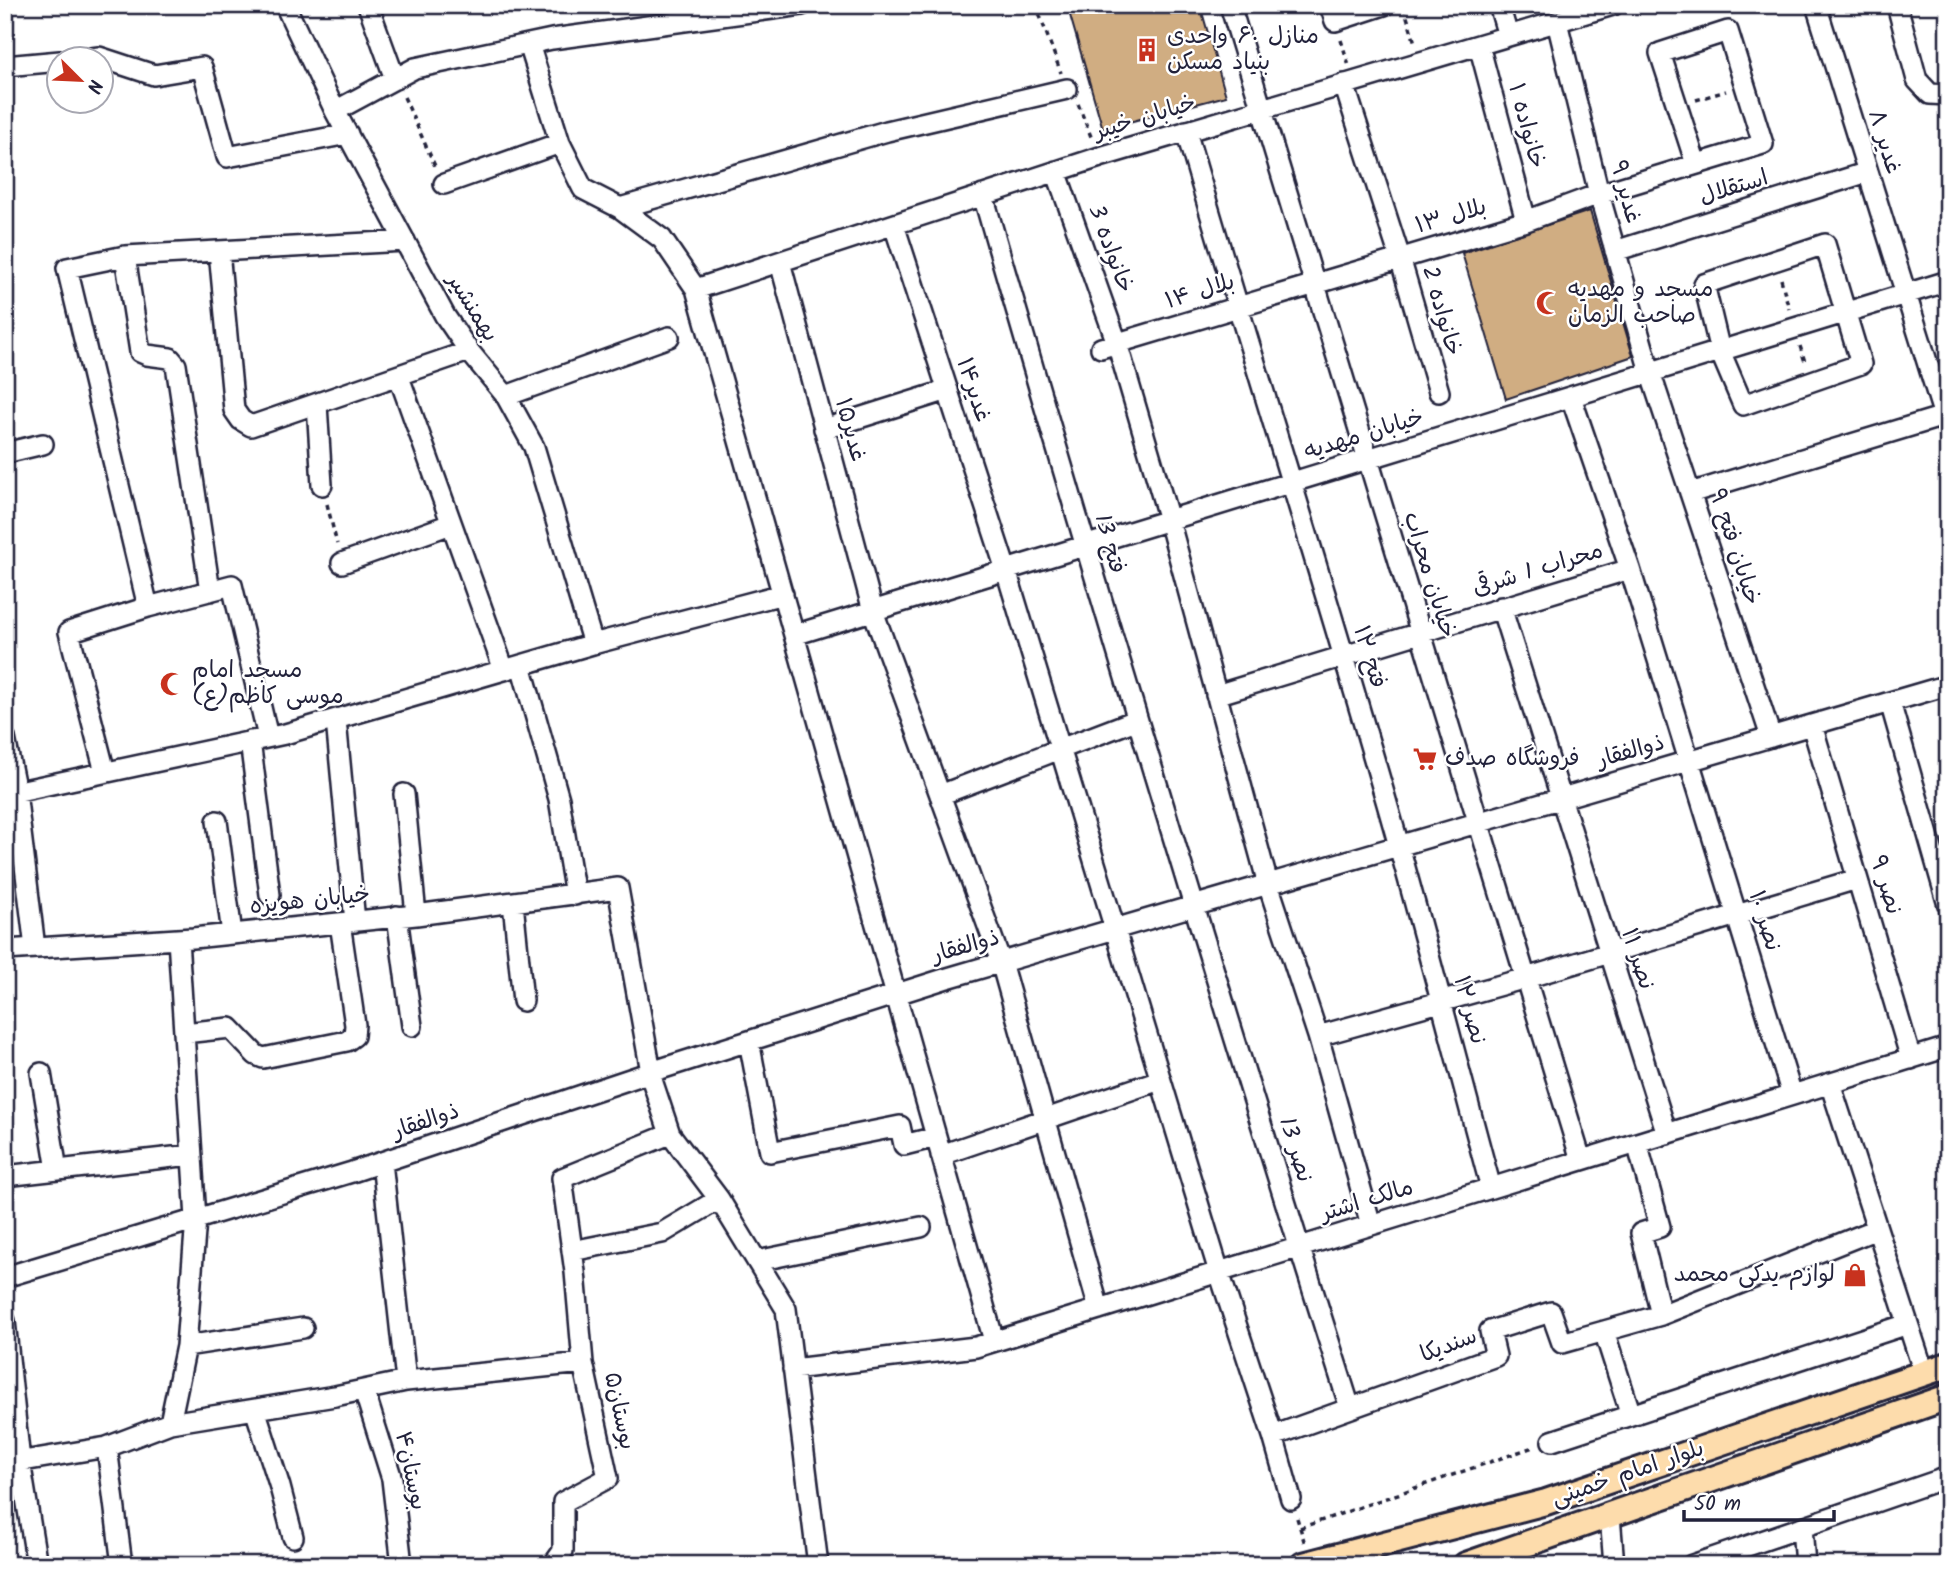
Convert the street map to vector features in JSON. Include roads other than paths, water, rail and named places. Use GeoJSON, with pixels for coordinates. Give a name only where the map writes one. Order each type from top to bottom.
{"type":"FeatureCollection","features":[{"type":"Feature","properties":{"kind":"main road","name":"بلوار امام خمینی"},"geometry":{"type":"LineString","coordinates":[[1307,1564],[1347,1559],[1546,1502],[1948,1364]]}},
{"type":"Feature","properties":{"kind":"main road","name":"بلوار امام خمینی"},"geometry":{"type":"LineString","coordinates":[[1466,1565],[1948,1397]]}},
{"type":"Feature","properties":{"kind":"street","name":"بهمنشیر"},"geometry":{"type":"LineString","coordinates":[[285,5],[335,111],[445,316],[506,397],[534,447],[593,644]]}},
{"type":"Feature","properties":{"kind":"street"},"geometry":{"type":"LineString","coordinates":[[368,5],[396,79]]}},
{"type":"Feature","properties":{"kind":"street"},"geometry":{"type":"LineString","coordinates":[[335,111],[415,68],[529,44],[802,5]]}},
{"type":"Feature","properties":{"kind":"street","name":"خیابان محراب"},"geometry":{"type":"LineString","coordinates":[[1230,5],[1581,1160]]}},
{"type":"Feature","properties":{"kind":"street"},"geometry":{"type":"LineString","coordinates":[[1333,13],[1384,5]]}},
{"type":"Feature","properties":{"kind":"street"},"geometry":{"type":"LineString","coordinates":[[1499,5],[1508,36]]}},
{"type":"Feature","properties":{"kind":"street","name":"خیابان خیبر"},"geometry":{"type":"LineString","coordinates":[[695,289],[1186,131],[1613,5]]}},
{"type":"Feature","properties":{"kind":"street","name":"غدیر ۸"},"geometry":{"type":"LineString","coordinates":[[1816,5],[1946,423]]}},
{"type":"Feature","properties":{"kind":"street"},"geometry":{"type":"LineString","coordinates":[[1896,5],[1917,80],[1939,94]]}},
{"type":"Feature","properties":{"kind":"street","name":"غدیر ۹"},"geometry":{"type":"LineString","coordinates":[[1558,22],[1599,194],[1650,372]]}},
{"type":"Feature","properties":{"kind":"street","name":"بلال ۱۳"},"geometry":{"type":"LineString","coordinates":[[1314,283],[1526,221],[1599,194],[1763,144],[1728,31],[1660,54],[1696,164]]}},
{"type":"Feature","properties":{"kind":"street"},"geometry":{"type":"LineString","coordinates":[[529,44],[560,143],[583,189],[620,208],[662,239],[695,289],[994,1341]]}},
{"type":"Feature","properties":{"kind":"street","name":"خانواده ۱"},"geometry":{"type":"LineString","coordinates":[[1479,45],[1526,221]]}},
{"type":"Feature","properties":{"kind":"street"},"geometry":{"type":"LineString","coordinates":[[5,66],[46,62]]}},
{"type":"Feature","properties":{"kind":"street"},"geometry":{"type":"LineString","coordinates":[[116,63],[154,75],[202,67],[227,156],[348,134]]}},
{"type":"Feature","properties":{"kind":"street","name":"خانواده 2"},"geometry":{"type":"LineString","coordinates":[[1349,83],[1439,392]]}},
{"type":"Feature","properties":{"kind":"street"},"geometry":{"type":"LineString","coordinates":[[620,208],[887,131],[1067,89]]}},
{"type":"Feature","properties":{"kind":"street","name":"فتح ۱۲"},"geometry":{"type":"LineString","coordinates":[[1186,131],[1236,307],[1292,483],[1399,846]]}},
{"type":"Feature","properties":{"kind":"street"},"geometry":{"type":"LineString","coordinates":[[443,184],[560,143]]}},
{"type":"Feature","properties":{"kind":"street","name":"خانواده 3"},"geometry":{"type":"LineString","coordinates":[[1056,172],[1109,345],[1169,520],[1268,884],[1318,1036],[1371,1225]]}},
{"type":"Feature","properties":{"kind":"street","name":"استقلال"},"geometry":{"type":"LineString","coordinates":[[1615,251],[1868,172]]}},
{"type":"Feature","properties":{"kind":"street","name":"فتح 13"},"geometry":{"type":"LineString","coordinates":[[983,195],[1084,546],[1193,906]]}},
{"type":"Feature","properties":{"kind":"street","name":"غدیر۱۴"},"geometry":{"type":"LineString","coordinates":[[894,225],[1006,570],[1219,1272]]}},
{"type":"Feature","properties":{"kind":"street"},"geometry":{"type":"LineString","coordinates":[[148,607],[67,268],[125,256],[405,241]]}},
{"type":"Feature","properties":{"kind":"street"},"geometry":{"type":"LineString","coordinates":[[1825,244],[1846,312],[1861,364],[1743,405],[1720,351],[1703,284],[1825,244]]}},
{"type":"Feature","properties":{"kind":"street"},"geometry":{"type":"LineString","coordinates":[[219,251],[234,410],[241,420],[251,426],[469,351]]}},
{"type":"Feature","properties":{"kind":"street"},"geometry":{"type":"LineString","coordinates":[[125,256],[140,352],[170,358],[176,365],[210,591]]}},
{"type":"Feature","properties":{"kind":"street","name":"غدیر۱۵"},"geometry":{"type":"LineString","coordinates":[[780,262],[873,611],[1001,962],[1098,1309]]}},
{"type":"Feature","properties":{"kind":"street","name":"خیابان مهدیه"},"geometry":{"type":"LineString","coordinates":[[794,635],[1948,281]]}},
{"type":"Feature","properties":{"kind":"street","name":"بلال ۱۴"},"geometry":{"type":"LineString","coordinates":[[1109,345],[1314,283]]}},
{"type":"Feature","properties":{"kind":"street"},"geometry":{"type":"LineString","coordinates":[[506,397],[669,337]]}},
{"type":"Feature","properties":{"kind":"street","name":"خیابان فتح ۹"},"geometry":{"type":"LineString","coordinates":[[1650,372],[1771,737]]}},
{"type":"Feature","properties":{"kind":"street"},"geometry":{"type":"LineString","coordinates":[[399,377],[452,524],[512,667],[559,799],[575,895]]}},
{"type":"Feature","properties":{"kind":"street"},"geometry":{"type":"LineString","coordinates":[[824,429],[948,390]]}},
{"type":"Feature","properties":{"kind":"street","name":"نصر ۱۰"},"geometry":{"type":"LineString","coordinates":[[1571,397],[1630,569],[1792,1095]]}},
{"type":"Feature","properties":{"kind":"street"},"geometry":{"type":"LineString","coordinates":[[317,404],[322,485]]}},
{"type":"Feature","properties":{"kind":"street"},"geometry":{"type":"LineString","coordinates":[[1690,493],[1946,423]]}},
{"type":"Feature","properties":{"kind":"street"},"geometry":{"type":"LineString","coordinates":[[5,453],[43,444]]}},
{"type":"Feature","properties":{"kind":"street"},"geometry":{"type":"LineString","coordinates":[[342,563],[452,524]]}},
{"type":"Feature","properties":{"kind":"street","name":"محراب 1 شرقی"},"geometry":{"type":"LineString","coordinates":[[1216,695],[1630,569]]}},
{"type":"Feature","properties":{"kind":"street"},"geometry":{"type":"LineString","coordinates":[[105,772],[69,632],[148,607],[232,585],[259,739],[270,895]]}},
{"type":"Feature","properties":{"kind":"street"},"geometry":{"type":"LineString","coordinates":[[11,793],[336,720],[593,644],[783,594]]}},
{"type":"Feature","properties":{"kind":"street","name":"نصر ۱۱"},"geometry":{"type":"LineString","coordinates":[[1501,607],[1667,1134]]}},
{"type":"Feature","properties":{"kind":"street","name":"ذوالفقار"},"geometry":{"type":"LineString","coordinates":[[5,1277],[382,1162],[895,994],[1948,685]]}},
{"type":"Feature","properties":{"kind":"street"},"geometry":{"type":"LineString","coordinates":[[1889,702],[1948,905]]}},
{"type":"Feature","properties":{"kind":"street"},"geometry":{"type":"LineString","coordinates":[[184,1034],[230,1028],[256,1055],[264,1058],[347,1041],[354,1036],[336,720]]}},
{"type":"Feature","properties":{"kind":"street"},"geometry":{"type":"LineString","coordinates":[[940,795],[1136,720]]}},
{"type":"Feature","properties":{"kind":"street","name":"نصر ۹"},"geometry":{"type":"LineString","coordinates":[[1812,725],[1911,1059]]}},
{"type":"Feature","properties":{"kind":"street"},"geometry":{"type":"LineString","coordinates":[[5,738],[35,948]]}},
{"type":"Feature","properties":{"kind":"street"},"geometry":{"type":"LineString","coordinates":[[404,794],[412,1026]]}},
{"type":"Feature","properties":{"kind":"street"},"geometry":{"type":"LineString","coordinates":[[218,821],[232,934]]}},
{"type":"Feature","properties":{"kind":"street","name":"نصر ۱۲"},"geometry":{"type":"LineString","coordinates":[[1399,846],[1491,1188]]}},
{"type":"Feature","properties":{"kind":"street"},"geometry":{"type":"LineString","coordinates":[[1318,1036],[1526,978],[1857,879]]}},
{"type":"Feature","properties":{"kind":"street","name":"خیابان هویزه"},"geometry":{"type":"LineString","coordinates":[[5,950],[232,934],[513,903],[618,888],[651,1072]]}},
{"type":"Feature","properties":{"kind":"street"},"geometry":{"type":"LineString","coordinates":[[513,903],[523,1001]]}},
{"type":"Feature","properties":{"kind":"street","name":"نصر 13"},"geometry":{"type":"LineString","coordinates":[[1193,906],[1350,1408]]}},
{"type":"Feature","properties":{"kind":"street"},"geometry":{"type":"LineString","coordinates":[[170,1423],[186,1346],[196,1219],[178,939]]}},
{"type":"Feature","properties":{"kind":"street"},"geometry":{"type":"LineString","coordinates":[[749,1041],[770,1152],[900,1126],[904,1145],[938,1146],[1045,1120],[1160,1080]]}},
{"type":"Feature","properties":{"kind":"street","name":"مالک اشتر"},"geometry":{"type":"LineString","coordinates":[[793,1369],[976,1347],[1948,1047]]}},
{"type":"Feature","properties":{"kind":"street"},"geometry":{"type":"LineString","coordinates":[[651,1072],[670,1134],[719,1199],[786,1309],[818,1565]]}},
{"type":"Feature","properties":{"kind":"street"},"geometry":{"type":"LineString","coordinates":[[41,1073],[57,1170]]}},
{"type":"Feature","properties":{"kind":"street"},"geometry":{"type":"LineString","coordinates":[[1830,1083],[1924,1373]]}},
{"type":"Feature","properties":{"kind":"street"},"geometry":{"type":"LineString","coordinates":[[13,1462],[107,1447],[170,1423],[406,1381],[583,1363],[562,1178],[670,1134]]}},
{"type":"Feature","properties":{"kind":"street"},"geometry":{"type":"LineString","coordinates":[[1637,1143],[1660,1227],[1641,1233],[1661,1315]]}},
{"type":"Feature","properties":{"kind":"street"},"geometry":{"type":"LineString","coordinates":[[5,1176],[191,1155]]}},
{"type":"Feature","properties":{"kind":"street"},"geometry":{"type":"LineString","coordinates":[[382,1162],[406,1381]]}},
{"type":"Feature","properties":{"kind":"street"},"geometry":{"type":"LineString","coordinates":[[572,1251],[663,1233],[719,1199]]}},
{"type":"Feature","properties":{"kind":"street"},"geometry":{"type":"LineString","coordinates":[[757,1261],[920,1227]]}},
{"type":"Feature","properties":{"kind":"street","name":"سندیکا"},"geometry":{"type":"LineString","coordinates":[[1273,1436],[1496,1356],[1490,1331],[1551,1312],[1562,1343],[1661,1315],[1877,1229]]}},
{"type":"Feature","properties":{"kind":"street"},"geometry":{"type":"LineString","coordinates":[[1219,1272],[1291,1499]]}},
{"type":"Feature","properties":{"kind":"street"},"geometry":{"type":"LineString","coordinates":[[5,1321],[13,1462],[37,1565]]}},
{"type":"Feature","properties":{"kind":"street"},"geometry":{"type":"LineString","coordinates":[[1552,1441],[1908,1324]]}},
{"type":"Feature","properties":{"kind":"street"},"geometry":{"type":"LineString","coordinates":[[186,1346],[303,1328]]}},
{"type":"Feature","properties":{"kind":"street"},"geometry":{"type":"LineString","coordinates":[[1604,1331],[1631,1415]]}},
{"type":"Feature","properties":{"kind":"street","name":"بوستان۵"},"geometry":{"type":"LineString","coordinates":[[553,1565],[563,1551],[563,1502],[608,1478],[583,1363]]}},
{"type":"Feature","properties":{"kind":"street","name":"بوستان۴"},"geometry":{"type":"LineString","coordinates":[[364,1390],[392,1479],[402,1565]]}},
{"type":"Feature","properties":{"kind":"street"},"geometry":{"type":"LineString","coordinates":[[255,1409],[293,1537]]}},
{"type":"Feature","properties":{"kind":"street"},"geometry":{"type":"LineString","coordinates":[[107,1447],[122,1565]]}},
{"type":"Feature","properties":{"kind":"street"},"geometry":{"type":"LineString","coordinates":[[1692,1565],[1948,1477]]}},
{"type":"Feature","properties":{"kind":"street"},"geometry":{"type":"LineString","coordinates":[[1610,1516],[1614,1565]]}},
{"type":"Feature","properties":{"kind":"street"},"geometry":{"type":"LineString","coordinates":[[1802,1527],[1805,1565]]}},
{"type":"Feature","properties":{"kind":"place","name":"منازل ۶۰ واحدی بنیاد مسکن"},"geometry":{"type":"Point","coordinates":[1147,50]}},
{"type":"Feature","properties":{"kind":"place","name":"مسجد و مهدیه صاحب الزمان"},"geometry":{"type":"Point","coordinates":[1548,303]}},
{"type":"Feature","properties":{"kind":"place","name":"مسجد امام موسی کاظم(ع)"},"geometry":{"type":"Point","coordinates":[172,684]}},
{"type":"Feature","properties":{"kind":"place","name":"فروشگاه صدف"},"geometry":{"type":"Point","coordinates":[1425,759]}},
{"type":"Feature","properties":{"kind":"place","name":"لوازم یدکی محمد"},"geometry":{"type":"Point","coordinates":[1855,1275]}}]}
